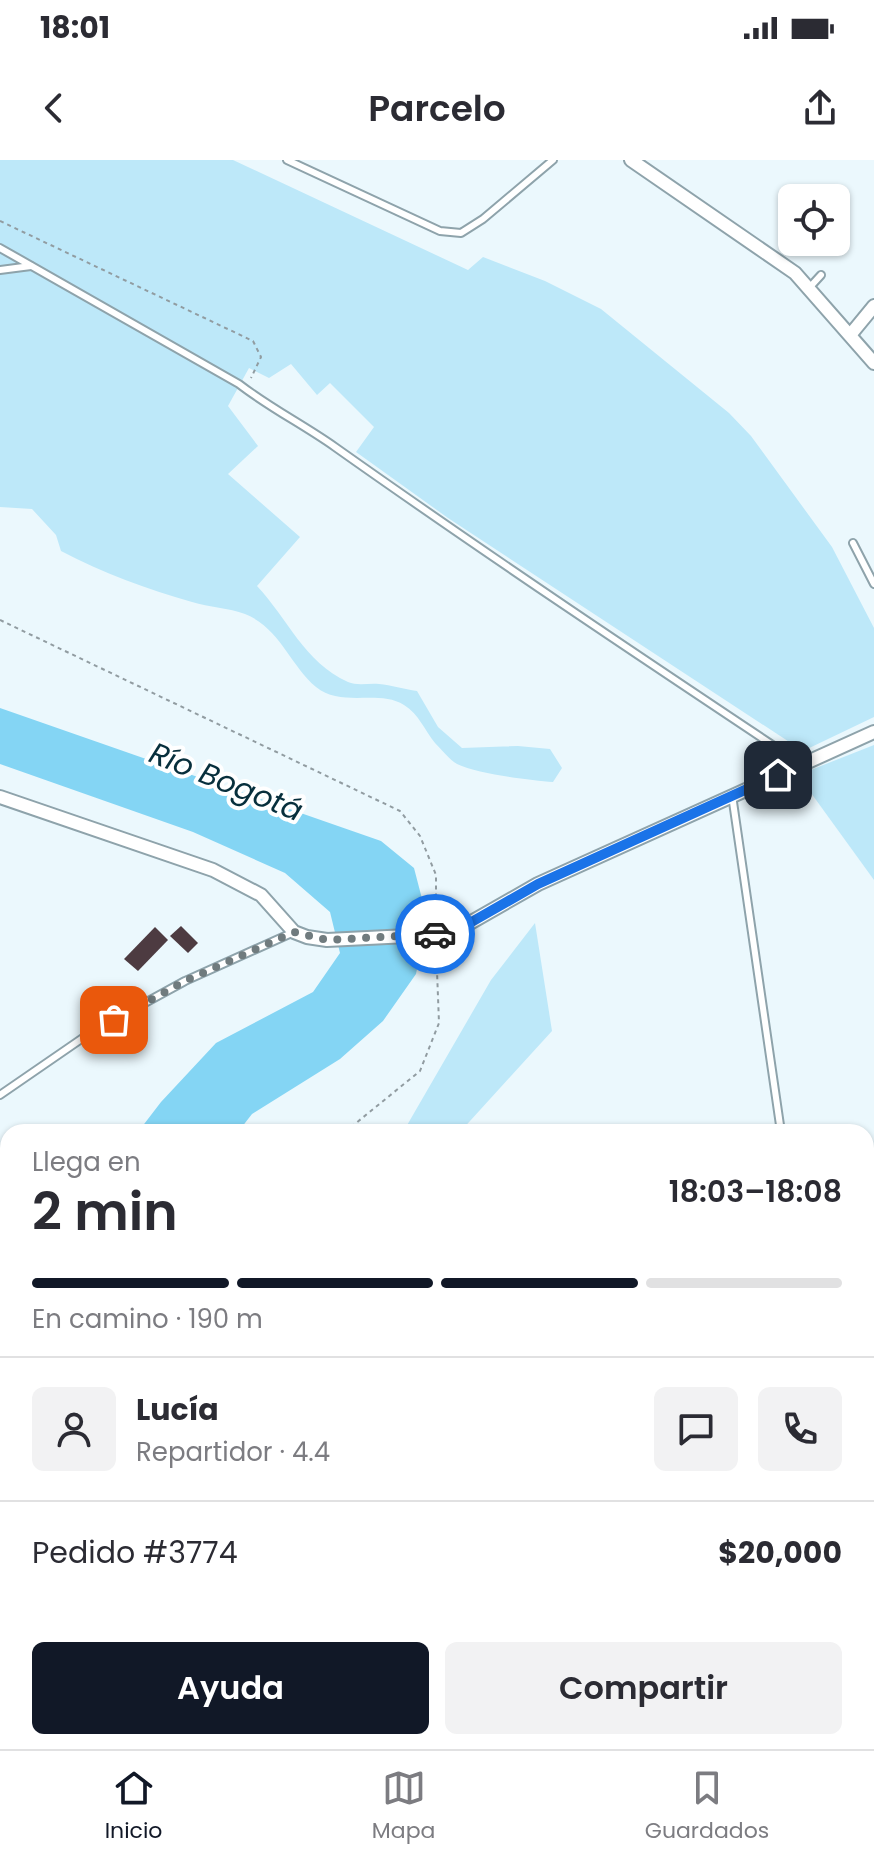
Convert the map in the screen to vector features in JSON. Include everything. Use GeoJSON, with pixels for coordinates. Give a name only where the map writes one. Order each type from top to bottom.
{"type":"FeatureCollection","features":[{"type":"Feature","properties":{"kind":"street"},"geometry":{"type":"LineString","coordinates":[[631,160],[786,266],[851,334],[874,363]]}},
{"type":"Feature","properties":{"kind":"street"},"geometry":{"type":"LineString","coordinates":[[851,334],[874,306]]}},
{"type":"Feature","properties":{"kind":"street"},"geometry":{"type":"LineString","coordinates":[[0,797],[213,870],[261,895],[294,932],[327,940],[432,934],[468,924],[538,884],[874,732]]}},
{"type":"Feature","properties":{"kind":"lane"},"geometry":{"type":"LineString","coordinates":[[287,160],[440,231],[461,233],[483,219],[553,160]]}},
{"type":"Feature","properties":{"kind":"lane"},"geometry":{"type":"LineString","coordinates":[[0,248],[239,384],[801,764]]}},
{"type":"Feature","properties":{"kind":"lane"},"geometry":{"type":"LineString","coordinates":[[0,270],[31,266]]}},
{"type":"Feature","properties":{"kind":"lane"},"geometry":{"type":"LineString","coordinates":[[809,288],[821,275]]}},
{"type":"Feature","properties":{"kind":"lane"},"geometry":{"type":"LineString","coordinates":[[853,543],[874,584]]}},
{"type":"Feature","properties":{"kind":"lane"},"geometry":{"type":"LineString","coordinates":[[732,795],[780,1124]]}},
{"type":"Feature","properties":{"kind":"lane"},"geometry":{"type":"LineString","coordinates":[[0,1095],[90,1033],[185,981],[294,932]]}},
{"type":"Feature","properties":{"kind":"path"},"geometry":{"type":"LineString","coordinates":[[0,221],[253,341],[261,357],[250,382]]}},
{"type":"Feature","properties":{"kind":"path"},"geometry":{"type":"LineString","coordinates":[[0,620],[400,811],[420,836],[436,875],[432,934],[439,1023],[420,1071],[355,1124]]}},
{"type":"Feature","properties":{"kind":"shaded area"},"geometry":{"type":"Polygon","coordinates":[[[0,160],[233,160],[468,270],[483,257],[545,281],[601,309],[729,413],[751,436],[832,547],[874,628],[874,717],[803,751],[448,518],[356,452],[374,427],[330,383],[317,395],[291,364],[269,378],[249,368],[228,406],[258,446],[228,474],[300,537],[257,586],[308,652],[333,673],[352,683],[417,691],[438,727],[462,748],[518,746],[550,749],[562,768],[553,782],[490,774],[457,764],[404,705],[383,698],[337,696],[316,687],[276,637],[257,620],[239,612],[192,602],[142,586],[61,551],[56,535],[32,509],[0,507],[0,160]]]}},
{"type":"Feature","properties":{"kind":"shaded area"},"geometry":{"type":"Polygon","coordinates":[[[874,745],[874,880],[798,775],[874,745]]]}},
{"type":"Feature","properties":{"kind":"shaded area"},"geometry":{"type":"Polygon","coordinates":[[[535,923],[552,1031],[467,1124],[408,1124],[491,980],[535,923]]]}},
{"type":"Feature","properties":{"kind":"water"},"geometry":{"type":"Polygon","coordinates":[[[0,708],[381,841],[414,868],[427,918],[416,974],[383,1021],[340,1059],[252,1114],[244,1124],[144,1124],[216,1043],[313,992],[340,953],[330,912],[285,873],[193,832],[0,764],[0,708]]]}},
{"type":"Feature","properties":{"kind":"building"},"geometry":{"type":"Polygon","coordinates":[[[181,926],[198,943],[188,953],[170,936],[181,926]]]}},
{"type":"Feature","properties":{"kind":"building"},"geometry":{"type":"Polygon","coordinates":[[[155,927],[168,940],[138,971],[124,959],[155,927]]]}},
{"type":"Feature","properties":{"kind":"way so far"},"geometry":{"type":"LineString","coordinates":[[114,1020],[185,981],[294,932],[327,940],[435,934]]}},
{"type":"Feature","properties":{"kind":"route"},"geometry":{"type":"LineString","coordinates":[[435,934],[468,924],[538,884],[778,775]]}},
{"type":"Feature","properties":{"kind":"water label","name":"Río Bogotá"},"geometry":{"type":"Point","coordinates":[226,782]}}]}
